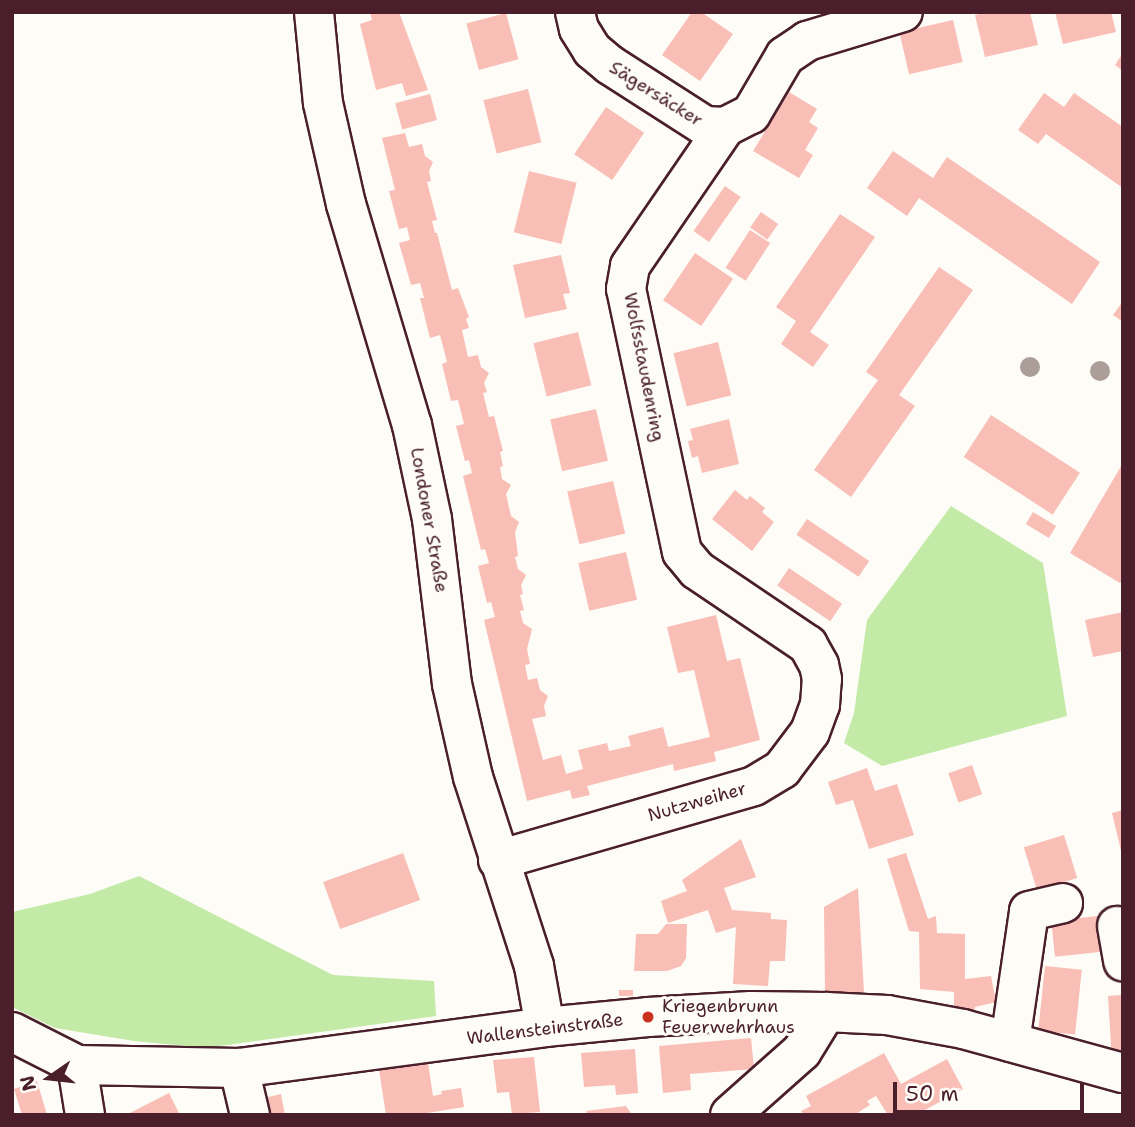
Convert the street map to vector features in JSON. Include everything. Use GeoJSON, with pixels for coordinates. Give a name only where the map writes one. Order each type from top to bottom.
{"type":"FeatureCollection","features":[{"type":"Feature","properties":{"kind":"street","name":"Londoner Straße"},"geometry":{"type":"LineString","coordinates":[[314,12],[323,103],[346,204],[412,425],[432,519],[452,684],[473,777],[534,966],[545,1027]]}},
{"type":"Feature","properties":{"kind":"street","name":"Sägersäcker"},"geometry":{"type":"LineString","coordinates":[[575,12],[579,29],[592,50],[610,65],[705,126],[724,127]]}},
{"type":"Feature","properties":{"kind":"street","name":"Wolfsstaudenring"},"geometry":{"type":"LineString","coordinates":[[819,665],[801,639],[697,570],[682,552],[626,289],[630,266],[724,127],[751,114],[785,56],[797,46],[903,12]]}},
{"type":"Feature","properties":{"kind":"street","name":"Nutzweiher"},"geometry":{"type":"LineString","coordinates":[[498,860],[754,786],[768,779],[794,757],[816,719],[822,692],[819,665]]}},
{"type":"Feature","properties":{"kind":"street"},"geometry":{"type":"LineString","coordinates":[[1010,1042],[1029,912],[1063,903]]}},
{"type":"Feature","properties":{"kind":"street","name":"Wallensteinstraße"},"geometry":{"type":"LineString","coordinates":[[12,1032],[77,1065],[239,1068],[545,1027],[738,1011],[825,1012],[887,1015],[963,1028],[1123,1073]]}},
{"type":"Feature","properties":{"kind":"street"},"geometry":{"type":"LineString","coordinates":[[730,1115],[788,1066],[818,1029],[825,1012]]}},
{"type":"Feature","properties":{"kind":"street"},"geometry":{"type":"LineString","coordinates":[[77,1065],[85,1115]]}},
{"type":"Feature","properties":{"kind":"street"},"geometry":{"type":"LineString","coordinates":[[239,1068],[250,1115]]}},
{"type":"Feature","properties":{"kind":"green space"},"geometry":{"type":"Polygon","coordinates":[[[951,506],[1043,563],[1067,716],[882,766],[844,743],[854,713],[867,620],[951,506]]]}},
{"type":"Feature","properties":{"kind":"green space"},"geometry":{"type":"Polygon","coordinates":[[[139,876],[333,975],[434,981],[436,1016],[205,1048],[134,1041],[55,1028],[12,1007],[12,912],[90,894],[139,876]]]}},
{"type":"Feature","properties":{"kind":"building"},"geometry":{"type":"Polygon","coordinates":[[[370,12],[399,12],[428,90],[406,96],[402,83],[376,90],[360,24],[372,20],[370,12]]]}},
{"type":"Feature","properties":{"kind":"building"},"geometry":{"type":"Polygon","coordinates":[[[692,12],[701,12],[733,34],[700,81],[662,55],[692,12]]]}},
{"type":"Feature","properties":{"kind":"building"},"geometry":{"type":"Polygon","coordinates":[[[988,12],[1030,12],[1038,45],[985,57],[975,15],[988,12]]]}},
{"type":"Feature","properties":{"kind":"building"},"geometry":{"type":"Polygon","coordinates":[[[1055,12],[1111,12],[1116,32],[1063,44],[1055,12]]]}},
{"type":"Feature","properties":{"kind":"building"},"geometry":{"type":"Polygon","coordinates":[[[506,13],[518,59],[479,70],[466,24],[506,13]]]}},
{"type":"Feature","properties":{"kind":"building"},"geometry":{"type":"Polygon","coordinates":[[[953,20],[963,62],[909,74],[899,32],[953,20]]]}},
{"type":"Feature","properties":{"kind":"building"},"geometry":{"type":"Polygon","coordinates":[[[1123,53],[1123,71],[1115,65],[1123,53]]]}},
{"type":"Feature","properties":{"kind":"building"},"geometry":{"type":"Polygon","coordinates":[[[528,89],[541,142],[497,153],[483,100],[528,89]]]}},
{"type":"Feature","properties":{"kind":"building"},"geometry":{"type":"Polygon","coordinates":[[[789,92],[817,109],[809,122],[818,128],[805,150],[813,155],[799,178],[753,151],[789,92]]]}},
{"type":"Feature","properties":{"kind":"building"},"geometry":{"type":"Polygon","coordinates":[[[1044,93],[1064,107],[1074,93],[1123,127],[1123,188],[1046,134],[1038,144],[1018,130],[1044,93]]]}},
{"type":"Feature","properties":{"kind":"building"},"geometry":{"type":"Polygon","coordinates":[[[430,94],[437,120],[402,129],[395,103],[430,94]]]}},
{"type":"Feature","properties":{"kind":"building"},"geometry":{"type":"Polygon","coordinates":[[[606,107],[644,133],[612,180],[574,154],[606,107]]]}},
{"type":"Feature","properties":{"kind":"building"},"geometry":{"type":"Polygon","coordinates":[[[405,133],[409,147],[422,144],[425,156],[433,162],[429,171],[431,181],[427,182],[437,220],[432,221],[435,233],[452,290],[458,288],[469,317],[466,319],[469,328],[462,330],[468,357],[478,355],[481,367],[489,373],[484,383],[487,392],[483,393],[489,417],[494,416],[503,451],[500,452],[502,479],[511,485],[506,494],[511,516],[519,522],[515,532],[518,556],[515,557],[518,569],[526,575],[521,585],[523,594],[520,595],[524,610],[520,611],[523,623],[532,629],[527,649],[530,664],[525,665],[528,680],[537,678],[540,690],[548,696],[544,706],[546,716],[532,719],[543,760],[561,755],[566,774],[583,769],[578,750],[607,743],[609,751],[631,746],[628,736],[663,727],[668,747],[710,737],[694,670],[678,673],[667,627],[716,615],[727,661],[740,658],[760,740],[714,752],[716,761],[674,771],[673,764],[587,786],[590,795],[572,799],[570,790],[527,801],[484,620],[495,617],[491,602],[487,603],[478,566],[489,563],[485,549],[481,550],[463,476],[472,473],[469,460],[465,461],[456,426],[464,424],[458,400],[451,401],[442,364],[447,362],[440,335],[430,338],[420,298],[424,298],[420,283],[411,285],[399,243],[410,240],[407,227],[399,229],[389,191],[395,190],[382,138],[405,133]]]}},
{"type":"Feature","properties":{"kind":"building"},"geometry":{"type":"Polygon","coordinates":[[[893,151],[933,178],[947,157],[1100,262],[1072,304],[919,198],[907,216],[867,188],[893,151]]]}},
{"type":"Feature","properties":{"kind":"building"},"geometry":{"type":"Polygon","coordinates":[[[529,171],[577,183],[561,244],[514,232],[529,171]]]}},
{"type":"Feature","properties":{"kind":"building"},"geometry":{"type":"Polygon","coordinates":[[[725,186],[741,197],[709,242],[693,231],[725,186]]]}},
{"type":"Feature","properties":{"kind":"building"},"geometry":{"type":"Polygon","coordinates":[[[761,212],[778,224],[767,240],[750,228],[761,212]]]}},
{"type":"Feature","properties":{"kind":"building"},"geometry":{"type":"Polygon","coordinates":[[[840,214],[875,237],[810,332],[829,345],[813,367],[781,344],[796,321],[776,307],[840,214]]]}},
{"type":"Feature","properties":{"kind":"building"},"geometry":{"type":"Polygon","coordinates":[[[750,230],[770,243],[746,281],[725,268],[750,230]]]}},
{"type":"Feature","properties":{"kind":"building"},"geometry":{"type":"Polygon","coordinates":[[[695,253],[733,279],[701,326],[663,300],[695,253]]]}},
{"type":"Feature","properties":{"kind":"building"},"geometry":{"type":"Polygon","coordinates":[[[561,255],[570,293],[563,294],[567,309],[525,318],[513,265],[561,255]]]}},
{"type":"Feature","properties":{"kind":"building"},"geometry":{"type":"Polygon","coordinates":[[[939,267],[973,290],[899,395],[915,406],[851,497],[814,470],[878,380],[866,372],[939,267]]]}},
{"type":"Feature","properties":{"kind":"building"},"geometry":{"type":"Polygon","coordinates":[[[1123,301],[1123,322],[1113,315],[1123,301]]]}},
{"type":"Feature","properties":{"kind":"building"},"geometry":{"type":"Polygon","coordinates":[[[578,332],[591,385],[547,396],[533,343],[578,332]]]}},
{"type":"Feature","properties":{"kind":"building"},"geometry":{"type":"Polygon","coordinates":[[[718,342],[731,395],[687,406],[673,353],[718,342]]]}},
{"type":"Feature","properties":{"kind":"building"},"geometry":{"type":"Polygon","coordinates":[[[596,409],[608,461],[562,471],[550,420],[596,409]]]}},
{"type":"Feature","properties":{"kind":"building"},"geometry":{"type":"Polygon","coordinates":[[[991,415],[1080,473],[1053,515],[964,457],[991,415]]]}},
{"type":"Feature","properties":{"kind":"building"},"geometry":{"type":"Polygon","coordinates":[[[729,419],[739,464],[702,473],[698,456],[692,458],[688,441],[693,440],[690,429],[729,419]]]}},
{"type":"Feature","properties":{"kind":"building"},"geometry":{"type":"Polygon","coordinates":[[[1123,463],[1123,579],[1120,583],[1070,553],[1123,463]]]}},
{"type":"Feature","properties":{"kind":"building"},"geometry":{"type":"Polygon","coordinates":[[[613,481],[625,534],[579,544],[567,492],[613,481]]]}},
{"type":"Feature","properties":{"kind":"building"},"geometry":{"type":"Polygon","coordinates":[[[735,490],[747,500],[750,496],[765,508],[762,512],[774,522],[752,551],[712,519],[735,490]]]}},
{"type":"Feature","properties":{"kind":"building"},"geometry":{"type":"Polygon","coordinates":[[[1033,512],[1056,526],[1049,538],[1026,524],[1033,512]]]}},
{"type":"Feature","properties":{"kind":"building"},"geometry":{"type":"Polygon","coordinates":[[[807,519],[869,561],[859,577],[796,535],[807,519]]]}},
{"type":"Feature","properties":{"kind":"building"},"geometry":{"type":"Polygon","coordinates":[[[626,552],[637,600],[589,611],[578,563],[626,552]]]}},
{"type":"Feature","properties":{"kind":"building"},"geometry":{"type":"Polygon","coordinates":[[[789,568],[842,604],[830,621],[777,585],[789,568]]]}},
{"type":"Feature","properties":{"kind":"building"},"geometry":{"type":"Polygon","coordinates":[[[1123,612],[1123,651],[1093,657],[1085,620],[1123,612]]]}},
{"type":"Feature","properties":{"kind":"building"},"geometry":{"type":"Polygon","coordinates":[[[972,765],[982,794],[958,802],[948,773],[972,765]]]}},
{"type":"Feature","properties":{"kind":"building"},"geometry":{"type":"Polygon","coordinates":[[[867,768],[875,791],[897,784],[914,835],[869,849],[853,800],[836,805],[828,782],[867,768]]]}},
{"type":"Feature","properties":{"kind":"building"},"geometry":{"type":"Polygon","coordinates":[[[1123,810],[1123,855],[1122,855],[1112,813],[1123,810]]]}},
{"type":"Feature","properties":{"kind":"building"},"geometry":{"type":"Polygon","coordinates":[[[1064,835],[1077,878],[1037,890],[1024,847],[1064,835]]]}},
{"type":"Feature","properties":{"kind":"building"},"geometry":{"type":"Polygon","coordinates":[[[741,839],[756,877],[724,888],[732,910],[771,913],[771,919],[787,920],[785,961],[770,961],[768,986],[733,984],[736,927],[716,933],[708,910],[668,923],[661,901],[687,891],[682,880],[741,839]]]}},
{"type":"Feature","properties":{"kind":"building"},"geometry":{"type":"Polygon","coordinates":[[[403,853],[420,900],[340,929],[323,882],[403,853]]]}},
{"type":"Feature","properties":{"kind":"building"},"geometry":{"type":"Polygon","coordinates":[[[906,853],[928,919],[936,916],[937,933],[965,934],[965,979],[991,976],[996,1002],[975,1007],[973,1020],[954,1017],[954,992],[920,989],[919,932],[909,931],[887,859],[906,853]]]}},
{"type":"Feature","properties":{"kind":"building"},"geometry":{"type":"Polygon","coordinates":[[[858,888],[864,992],[825,993],[824,907],[858,888]]]}},
{"type":"Feature","properties":{"kind":"building"},"geometry":{"type":"Polygon","coordinates":[[[1098,916],[1102,952],[1055,957],[1051,921],[1098,916]]]}},
{"type":"Feature","properties":{"kind":"building"},"geometry":{"type":"Polygon","coordinates":[[[666,924],[687,924],[686,958],[681,966],[667,971],[634,971],[636,934],[658,934],[666,924]]]}},
{"type":"Feature","properties":{"kind":"building"},"geometry":{"type":"Polygon","coordinates":[[[1045,966],[1082,970],[1075,1035],[1038,1031],[1045,966]]]}},
{"type":"Feature","properties":{"kind":"building"},"geometry":{"type":"Polygon","coordinates":[[[619,990],[633,990],[633,996],[619,996],[619,990]]]}},
{"type":"Feature","properties":{"kind":"building"},"geometry":{"type":"Polygon","coordinates":[[[1122,995],[1123,1060],[1112,1061],[1108,996],[1122,995]]]}},
{"type":"Feature","properties":{"kind":"building"},"geometry":{"type":"Polygon","coordinates":[[[751,1038],[754,1069],[690,1074],[691,1090],[663,1093],[659,1046],[751,1038]]]}},
{"type":"Feature","properties":{"kind":"building"},"geometry":{"type":"Polygon","coordinates":[[[635,1049],[638,1093],[616,1095],[615,1085],[584,1087],[581,1053],[635,1049]]]}},
{"type":"Feature","properties":{"kind":"building"},"geometry":{"type":"Polygon","coordinates":[[[884,1053],[901,1084],[947,1059],[963,1089],[916,1115],[888,1115],[876,1096],[867,1101],[870,1105],[854,1115],[804,1115],[801,1111],[811,1106],[806,1096],[884,1053]]]}},
{"type":"Feature","properties":{"kind":"building"},"geometry":{"type":"Polygon","coordinates":[[[427,1056],[433,1096],[442,1094],[441,1091],[461,1088],[464,1107],[415,1115],[386,1115],[378,1063],[427,1056]]]}},
{"type":"Feature","properties":{"kind":"building"},"geometry":{"type":"Polygon","coordinates":[[[534,1057],[540,1112],[512,1114],[509,1092],[497,1093],[493,1060],[534,1057]]]}},
{"type":"Feature","properties":{"kind":"building"},"geometry":{"type":"Polygon","coordinates":[[[37,1081],[47,1115],[22,1115],[14,1089],[37,1081]]]}},
{"type":"Feature","properties":{"kind":"building"},"geometry":{"type":"Polygon","coordinates":[[[169,1093],[180,1115],[126,1115],[169,1093]]]}},
{"type":"Feature","properties":{"kind":"building"},"geometry":{"type":"Polygon","coordinates":[[[281,1094],[285,1115],[259,1115],[256,1100],[281,1094]]]}},
{"type":"Feature","properties":{"kind":"building"},"geometry":{"type":"Polygon","coordinates":[[[626,1106],[632,1115],[588,1115],[586,1111],[626,1106]]]}},
{"type":"Feature","properties":{"kind":"place","name":"Kriegenbrunn Feuerwehrhaus"},"geometry":{"type":"Point","coordinates":[648,1017]}}]}
